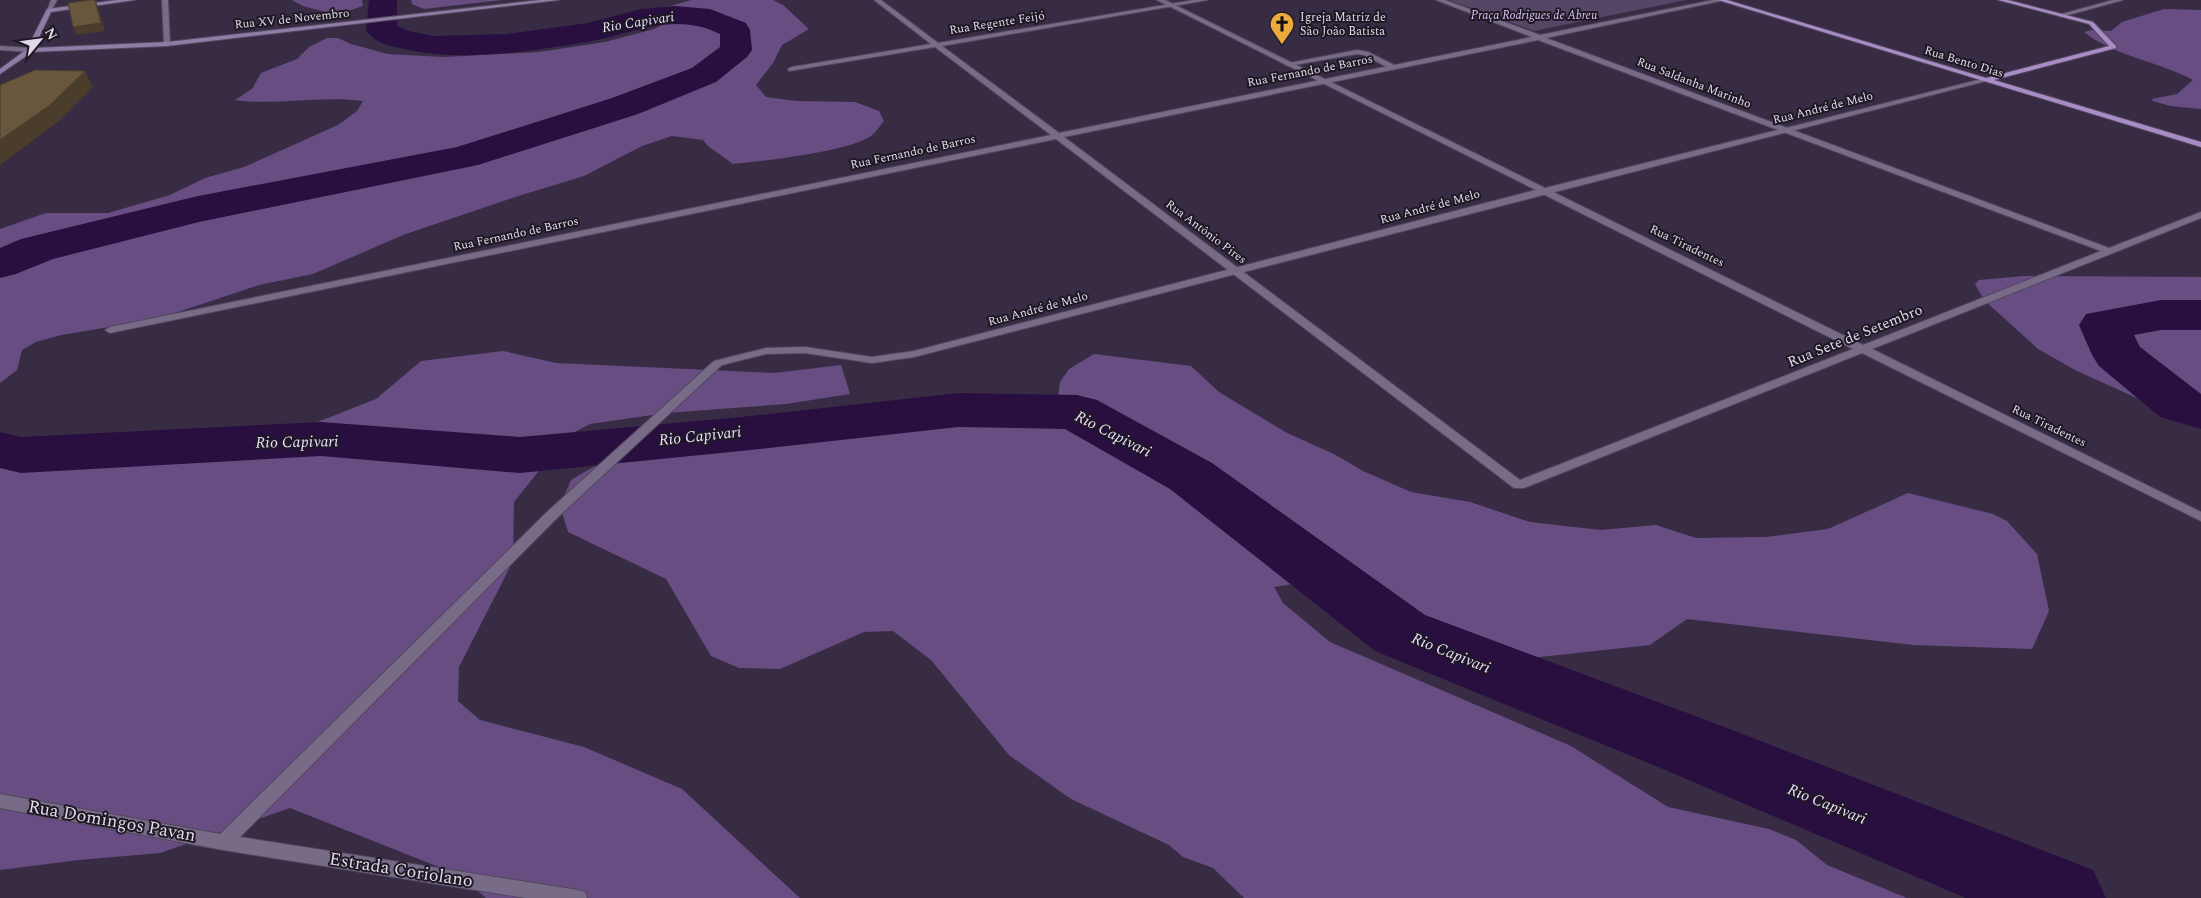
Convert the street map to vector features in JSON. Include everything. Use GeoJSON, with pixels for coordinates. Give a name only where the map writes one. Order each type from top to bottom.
{"type":"FeatureCollection","features":[{"type":"Feature","properties":{"kind":"main road"},"geometry":{"type":"LineString","coordinates":[[0,72],[30,50],[49,10],[132,0]]}},
{"type":"Feature","properties":{"kind":"main road","name":"Rua XV de Novembro"},"geometry":{"type":"LineString","coordinates":[[30,50],[167,44],[556,0]]}},
{"type":"Feature","properties":{"kind":"main road","name":"Rua Bento Dias"},"geometry":{"type":"LineString","coordinates":[[1721,0],[2201,145]]}},
{"type":"Feature","properties":{"kind":"main road"},"geometry":{"type":"LineString","coordinates":[[2001,0],[2061,15]]}},
{"type":"Feature","properties":{"kind":"main road","name":"Rua André de Melo"},"geometry":{"type":"LineString","coordinates":[[1986,80],[2114,47],[2091,23],[2061,15]]}},
{"type":"Feature","properties":{"kind":"street"},"geometry":{"type":"LineString","coordinates":[[49,10],[54,0]]}},
{"type":"Feature","properties":{"kind":"street"},"geometry":{"type":"LineString","coordinates":[[165,0],[167,44]]}},
{"type":"Feature","properties":{"kind":"street","name":"Rua Antônio Pires"},"geometry":{"type":"LineString","coordinates":[[876,0],[1519,485]]}},
{"type":"Feature","properties":{"kind":"street","name":"Rua Tiradentes"},"geometry":{"type":"LineString","coordinates":[[1160,0],[2201,517]]}},
{"type":"Feature","properties":{"kind":"street","name":"Rua Regente Feijó"},"geometry":{"type":"LineString","coordinates":[[792,68],[1205,0]]}},
{"type":"Feature","properties":{"kind":"street","name":"Rua Saldanha Marinho"},"geometry":{"type":"LineString","coordinates":[[1439,0],[2109,251]]}},
{"type":"Feature","properties":{"kind":"street","name":"Rua Fernando de Barros"},"geometry":{"type":"LineString","coordinates":[[110,330],[1721,0]]}},
{"type":"Feature","properties":{"kind":"street"},"geometry":{"type":"LineString","coordinates":[[2061,15],[2120,0]]}},
{"type":"Feature","properties":{"kind":"street"},"geometry":{"type":"LineString","coordinates":[[0,48],[30,50]]}},
{"type":"Feature","properties":{"kind":"street"},"geometry":{"type":"LineString","coordinates":[[1288,64],[1357,52],[1366,53],[1394,67]]}},
{"type":"Feature","properties":{"kind":"street","name":"Rua André de Melo"},"geometry":{"type":"LineString","coordinates":[[223,842],[553,514],[718,363],[766,352],[805,350],[872,360],[914,354],[1544,191],[1986,80]]}},
{"type":"Feature","properties":{"kind":"street","name":"Rua Sete de Setembro"},"geometry":{"type":"LineString","coordinates":[[1519,485],[2201,215]]}},
{"type":"Feature","properties":{"kind":"street","name":"Rua Domingos Pavan"},"geometry":{"type":"LineString","coordinates":[[0,801],[223,842]]}},
{"type":"Feature","properties":{"kind":"street","name":"Estrada Coriolano"},"geometry":{"type":"LineString","coordinates":[[223,842],[578,898]]}},
{"type":"Feature","properties":{"kind":"green space","name":"Praça Rodrigues de Abreu"},"geometry":{"type":"Polygon","coordinates":[[[1449,0],[1686,0],[1534,31],[1449,0]]]}},
{"type":"Feature","properties":{"kind":"shaded area"},"geometry":{"type":"Polygon","coordinates":[[[292,0],[362,0],[363,6],[336,15],[303,6],[292,0]]]}},
{"type":"Feature","properties":{"kind":"shaded area"},"geometry":{"type":"Polygon","coordinates":[[[411,0],[502,0],[424,9],[412,4],[411,0]]]}},
{"type":"Feature","properties":{"kind":"shaded area"},"geometry":{"type":"Polygon","coordinates":[[[691,0],[773,0],[783,5],[809,29],[782,45],[773,63],[756,85],[766,97],[796,101],[855,102],[879,111],[884,121],[871,136],[844,147],[804,155],[733,164],[708,146],[703,140],[672,136],[642,146],[584,176],[403,235],[313,274],[259,285],[157,319],[61,335],[36,342],[22,350],[17,370],[0,383],[0,229],[46,213],[108,213],[170,195],[205,178],[244,167],[338,125],[357,111],[363,101],[331,99],[251,102],[235,100],[252,89],[261,73],[297,59],[309,47],[327,38],[338,38],[351,44],[388,54],[444,57],[539,52],[605,42],[654,29],[670,21],[653,11],[691,0]]]}},
{"type":"Feature","properties":{"kind":"shaded area"},"geometry":{"type":"Polygon","coordinates":[[[2164,9],[2201,10],[2201,109],[2170,106],[2153,101],[2152,99],[2177,94],[2193,80],[2123,53],[2084,32],[2092,30],[2111,31],[2122,22],[2164,9]]]}},
{"type":"Feature","properties":{"kind":"shaded area"},"geometry":{"type":"Polygon","coordinates":[[[2024,276],[2201,277],[2201,427],[2077,371],[2038,349],[1984,300],[1975,284],[1979,280],[2024,276]]]}},
{"type":"Feature","properties":{"kind":"shaded area"},"geometry":{"type":"Polygon","coordinates":[[[503,351],[556,363],[774,373],[841,365],[850,394],[786,404],[666,413],[590,424],[573,433],[557,448],[514,502],[513,561],[459,667],[458,701],[480,720],[584,747],[682,789],[800,898],[486,898],[459,875],[290,808],[160,853],[79,860],[0,870],[0,465],[46,465],[188,450],[217,438],[250,438],[315,423],[376,399],[421,361],[503,351]]]}},
{"type":"Feature","properties":{"kind":"shaded area"},"geometry":{"type":"Polygon","coordinates":[[[1094,354],[1191,366],[1219,392],[1287,433],[1334,454],[1363,471],[1411,492],[1470,502],[1530,522],[1601,530],[1656,525],[1696,538],[1766,537],[1828,529],[1908,493],[1993,514],[2007,521],[2037,554],[2049,611],[2032,649],[1913,645],[1687,619],[1650,645],[1522,659],[1485,650],[1418,617],[1348,592],[1299,583],[1274,587],[1283,603],[1330,642],[1571,746],[1668,807],[1769,829],[1796,840],[1827,865],[1907,898],[1244,898],[1213,868],[1183,857],[1169,845],[1071,799],[1009,755],[931,660],[893,631],[864,632],[780,669],[739,668],[711,656],[666,579],[568,532],[560,506],[571,480],[595,466],[650,447],[808,423],[906,419],[1050,425],[1068,423],[1074,414],[1058,398],[1060,382],[1069,369],[1094,354]]]}},
{"type":"Feature","properties":{"kind":"building"},"geometry":{"type":"Polygon","coordinates":[[[95,0],[101,23],[73,27],[68,3],[95,0]]]}},
{"type":"Feature","properties":{"kind":"building"},"geometry":{"type":"Polygon","coordinates":[[[35,70],[85,71],[50,105],[0,140],[0,85],[35,70]]]}},
{"type":"Feature","properties":{"kind":"waterway","name":"Rio Capivari"},"geometry":{"type":"LineString","coordinates":[[0,264],[37,249],[198,209],[464,157],[625,106],[704,75],[736,50],[735,30],[710,18],[675,15],[641,18],[589,32],[507,44],[434,46],[400,39],[381,30],[383,0]]}},
{"type":"Feature","properties":{"kind":"waterway","name":"Rio Capivari"},"geometry":{"type":"LineString","coordinates":[[2201,315],[2161,315],[2104,325],[2118,355],[2180,405],[2201,412]]}},
{"type":"Feature","properties":{"kind":"waterway","name":"Rio Capivari"},"geometry":{"type":"LineString","coordinates":[[0,450],[21,455],[321,439],[520,455],[741,434],[958,410],[1077,412],[1191,476],[1400,633],[1686,745],[2062,898]]}},
{"type":"Feature","properties":{"kind":"place","name":"Igreja Matriz de São João Batista"},"geometry":{"type":"Point","coordinates":[1282,45]}}]}
